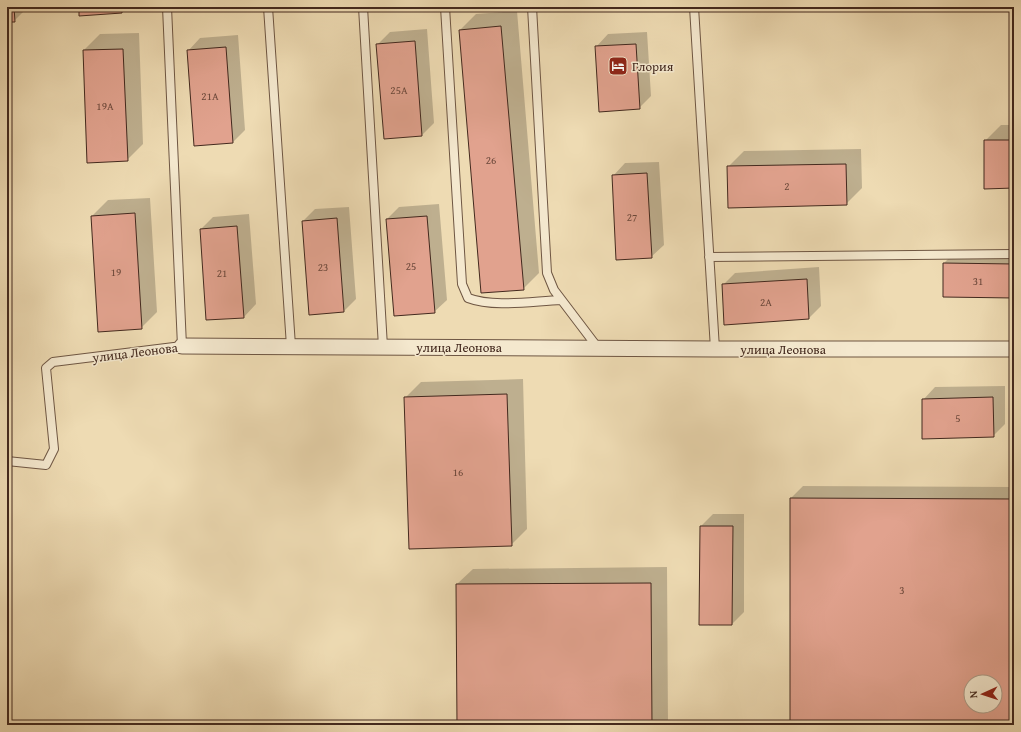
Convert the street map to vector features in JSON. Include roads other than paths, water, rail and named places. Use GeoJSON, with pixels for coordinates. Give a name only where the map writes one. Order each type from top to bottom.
{"type":"FeatureCollection","features":[{"type":"Feature","properties":{"kind":"street","name":"улица Леонова"},"geometry":{"type":"LineString","coordinates":[[182,346],[1014,349]]}},
{"type":"Feature","properties":{"kind":"lane"},"geometry":{"type":"LineString","coordinates":[[167,7],[182,346]]}},
{"type":"Feature","properties":{"kind":"lane"},"geometry":{"type":"LineString","coordinates":[[268,7],[291,346]]}},
{"type":"Feature","properties":{"kind":"lane"},"geometry":{"type":"LineString","coordinates":[[363,7],[383,347]]}},
{"type":"Feature","properties":{"kind":"lane"},"geometry":{"type":"LineString","coordinates":[[444,7],[462,284],[468,298],[478,302],[490,304],[561,300]]}},
{"type":"Feature","properties":{"kind":"lane"},"geometry":{"type":"LineString","coordinates":[[532,7],[547,274],[554,290],[598,348]]}},
{"type":"Feature","properties":{"kind":"lane"},"geometry":{"type":"LineString","coordinates":[[694,7],[715,349]]}},
{"type":"Feature","properties":{"kind":"lane"},"geometry":{"type":"LineString","coordinates":[[709,257],[1014,254]]}},
{"type":"Feature","properties":{"kind":"lane","name":"улица Леонова"},"geometry":{"type":"LineString","coordinates":[[7,461],[46,466],[54,449],[46,368],[53,362],[182,346]]}},
{"type":"Feature","properties":{"kind":"place","name":"Глория"},"geometry":{"type":"Point","coordinates":[618,66]}}]}
